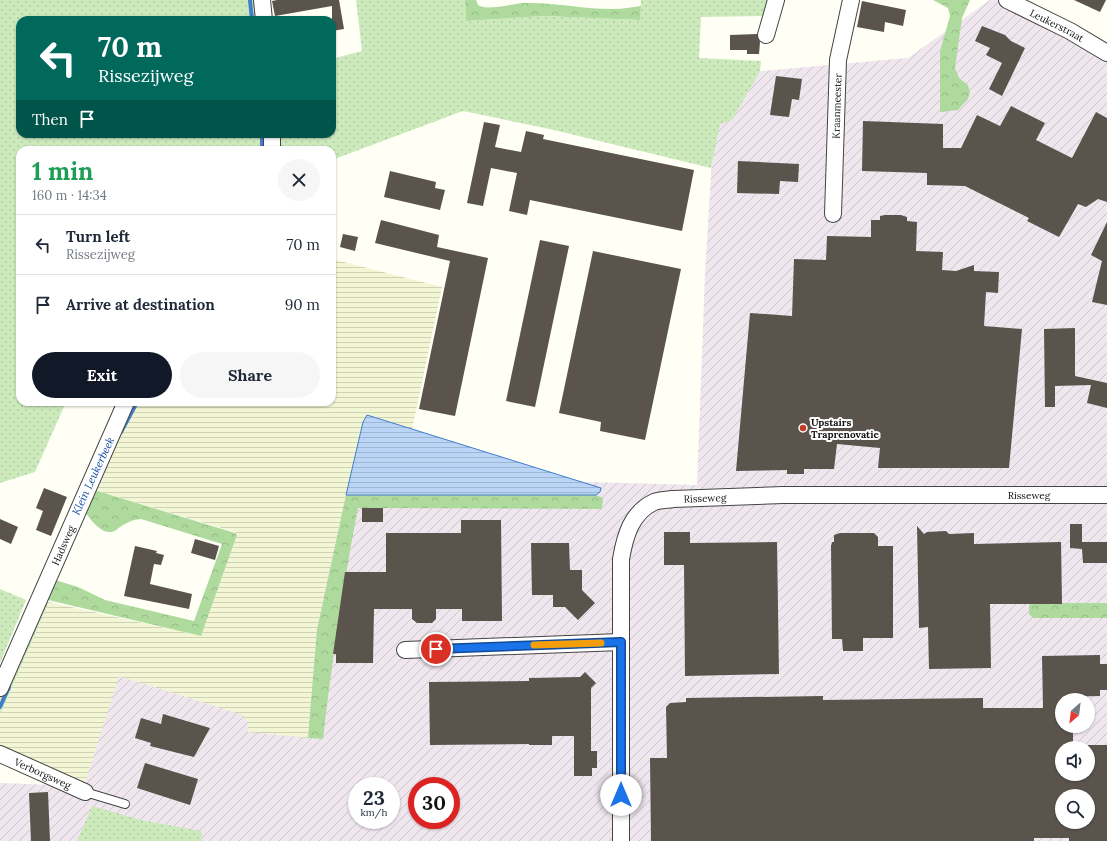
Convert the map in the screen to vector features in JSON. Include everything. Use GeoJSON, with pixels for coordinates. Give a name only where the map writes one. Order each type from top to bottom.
{"type":"FeatureCollection","features":[{"type":"Feature","properties":{"kind":"street"},"geometry":{"type":"LineString","coordinates":[[262,0],[264,16]]}},
{"type":"Feature","properties":{"kind":"street"},"geometry":{"type":"LineString","coordinates":[[766,35],[776,0]]}},
{"type":"Feature","properties":{"kind":"street","name":"Kraanmeester"},"geometry":{"type":"LineString","coordinates":[[833,214],[838,60],[851,0]]}},
{"type":"Feature","properties":{"kind":"street","name":"Leukerstraat"},"geometry":{"type":"LineString","coordinates":[[1006,0],[1070,31],[1107,53]]}},
{"type":"Feature","properties":{"kind":"street","name":"Hadsweg"},"geometry":{"type":"LineString","coordinates":[[0,688],[124,406]]}},
{"type":"Feature","properties":{"kind":"street","name":"Risseweg"},"geometry":{"type":"LineString","coordinates":[[621,841],[621,559],[624,538],[636,516],[655,502],[673,499],[784,495],[1107,495]]}},
{"type":"Feature","properties":{"kind":"street"},"geometry":{"type":"LineString","coordinates":[[405,650],[621,642]]}},
{"type":"Feature","properties":{"kind":"street","name":"Verborgsweg"},"geometry":{"type":"LineString","coordinates":[[0,754],[85,792]]}},
{"type":"Feature","properties":{"kind":"lane"},"geometry":{"type":"LineString","coordinates":[[85,792],[125,804]]}},
{"type":"Feature","properties":{"kind":"shaded area"},"geometry":{"type":"Polygon","coordinates":[[[990,0],[1003,0],[1107,58],[1107,841],[0,841],[0,783],[84,786],[115,665],[301,716],[342,475],[697,485],[705,274],[717,75],[908,58],[990,0]]]}},
{"type":"Feature","properties":{"kind":"green space"},"geometry":{"type":"Polygon","coordinates":[[[0,0],[255,0],[257,16],[16,16],[16,138],[263,138],[263,146],[16,146],[16,406],[64,406],[35,472],[0,483],[0,0]]]}},
{"type":"Feature","properties":{"kind":"green space"},"geometry":{"type":"Polygon","coordinates":[[[356,0],[465,0],[466,21],[544,16],[640,20],[641,0],[769,0],[764,16],[701,17],[699,58],[761,61],[760,71],[732,120],[720,124],[711,168],[554,130],[463,111],[336,159],[336,146],[278,146],[279,138],[336,138],[336,58],[362,51],[356,0]]]}},
{"type":"Feature","properties":{"kind":"green space"},"geometry":{"type":"Polygon","coordinates":[[[465,0],[476,0],[478,5],[481,7],[499,7],[523,3],[613,9],[641,6],[640,20],[544,16],[466,21],[465,0]]]}},
{"type":"Feature","properties":{"kind":"green space"},"geometry":{"type":"Polygon","coordinates":[[[933,0],[970,0],[962,18],[955,68],[959,78],[968,85],[970,92],[968,99],[958,110],[940,112],[940,51],[950,16],[948,8],[933,0]]]}},
{"type":"Feature","properties":{"kind":"green space"},"geometry":{"type":"Polygon","coordinates":[[[336,260],[442,287],[412,430],[368,415],[363,422],[317,630],[308,738],[248,732],[248,723],[243,715],[119,676],[84,786],[0,748],[0,715],[49,602],[201,636],[237,535],[235,532],[91,489],[133,406],[336,406],[336,260]]]}},
{"type":"Feature","properties":{"kind":"green space"},"geometry":{"type":"Polygon","coordinates":[[[91,489],[235,533],[237,535],[201,636],[44,599],[52,579],[78,587],[105,600],[194,621],[222,544],[141,519],[127,523],[111,532],[106,532],[92,521],[82,508],[91,489]]]}},
{"type":"Feature","properties":{"kind":"green space"},"geometry":{"type":"Polygon","coordinates":[[[346,495],[596,495],[603,498],[602,509],[358,508],[338,623],[323,739],[308,738],[317,630],[346,495]]]}},
{"type":"Feature","properties":{"kind":"green space"},"geometry":{"type":"Polygon","coordinates":[[[0,589],[26,600],[0,663],[0,589]]]}},
{"type":"Feature","properties":{"kind":"green space"},"geometry":{"type":"Polygon","coordinates":[[[44,599],[49,602],[0,715],[0,698],[44,599]]]}},
{"type":"Feature","properties":{"kind":"green space"},"geometry":{"type":"Polygon","coordinates":[[[1034,603],[1107,603],[1107,618],[1033,618],[1029,614],[1029,605],[1034,603]]]}},
{"type":"Feature","properties":{"kind":"green space"},"geometry":{"type":"Polygon","coordinates":[[[92,806],[141,820],[201,831],[203,841],[77,841],[92,806]]]}},
{"type":"Feature","properties":{"kind":"water"},"geometry":{"type":"Polygon","coordinates":[[[367,415],[601,488],[600,492],[596,495],[346,495],[363,422],[367,415]]]}},
{"type":"Feature","properties":{"kind":"building"},"geometry":{"type":"Polygon","coordinates":[[[339,0],[344,29],[336,30],[336,16],[332,16],[332,6],[275,16],[272,1],[339,0]]]}},
{"type":"Feature","properties":{"kind":"building"},"geometry":{"type":"Polygon","coordinates":[[[1074,0],[1106,0],[1100,12],[1074,0]]]}},
{"type":"Feature","properties":{"kind":"building"},"geometry":{"type":"Polygon","coordinates":[[[862,1],[906,10],[903,26],[885,22],[884,32],[857,27],[862,1]]]}},
{"type":"Feature","properties":{"kind":"building"},"geometry":{"type":"Polygon","coordinates":[[[982,26],[1005,35],[1011,41],[1025,48],[1002,96],[989,89],[1002,63],[986,55],[990,48],[975,41],[982,26]]]}},
{"type":"Feature","properties":{"kind":"building"},"geometry":{"type":"Polygon","coordinates":[[[757,34],[760,42],[759,54],[747,54],[747,50],[730,50],[730,35],[757,34]]]}},
{"type":"Feature","properties":{"kind":"building"},"geometry":{"type":"Polygon","coordinates":[[[776,76],[802,79],[799,100],[792,99],[789,117],[770,115],[776,76]]]}},
{"type":"Feature","properties":{"kind":"building"},"geometry":{"type":"Polygon","coordinates":[[[1011,106],[1045,123],[1036,140],[1072,158],[1096,112],[1107,118],[1107,202],[1098,199],[1086,207],[1078,204],[1059,237],[1027,221],[1029,218],[965,186],[927,185],[927,173],[862,171],[863,121],[943,124],[943,148],[961,148],[977,115],[1000,126],[1011,106]]]}},
{"type":"Feature","properties":{"kind":"building"},"geometry":{"type":"Polygon","coordinates":[[[484,122],[500,125],[495,147],[521,152],[526,131],[544,135],[543,139],[694,170],[682,231],[530,200],[527,215],[509,211],[517,173],[491,168],[483,206],[467,203],[484,122]]]}},
{"type":"Feature","properties":{"kind":"building"},"geometry":{"type":"Polygon","coordinates":[[[738,161],[799,164],[798,182],[780,181],[779,194],[737,193],[738,161]]]}},
{"type":"Feature","properties":{"kind":"building"},"geometry":{"type":"Polygon","coordinates":[[[390,171],[436,182],[435,188],[445,190],[440,210],[384,197],[390,171]]]}},
{"type":"Feature","properties":{"kind":"building"},"geometry":{"type":"Polygon","coordinates":[[[901,215],[907,217],[907,221],[917,222],[916,251],[943,252],[942,270],[956,271],[974,265],[974,271],[999,272],[998,293],[986,292],[984,326],[1022,329],[1009,468],[878,468],[880,448],[837,444],[834,469],[804,469],[804,474],[787,474],[787,470],[736,471],[750,313],[792,316],[794,259],[826,260],[827,236],[871,237],[871,220],[880,220],[880,216],[901,215]]]}},
{"type":"Feature","properties":{"kind":"building"},"geometry":{"type":"Polygon","coordinates":[[[381,220],[439,235],[437,247],[488,258],[455,416],[419,409],[450,261],[375,243],[381,220]]]}},
{"type":"Feature","properties":{"kind":"building"},"geometry":{"type":"Polygon","coordinates":[[[1107,222],[1107,305],[1092,302],[1102,261],[1091,255],[1107,222]]]}},
{"type":"Feature","properties":{"kind":"building"},"geometry":{"type":"Polygon","coordinates":[[[343,234],[358,237],[355,251],[340,247],[343,234]]]}},
{"type":"Feature","properties":{"kind":"building"},"geometry":{"type":"Polygon","coordinates":[[[540,240],[569,246],[535,407],[506,401],[540,240]]]}},
{"type":"Feature","properties":{"kind":"building"},"geometry":{"type":"Polygon","coordinates":[[[593,251],[681,269],[645,440],[600,431],[601,422],[559,413],[593,251]]]}},
{"type":"Feature","properties":{"kind":"building"},"geometry":{"type":"Polygon","coordinates":[[[1075,328],[1075,376],[1107,383],[1107,408],[1087,403],[1091,385],[1055,386],[1055,407],[1045,407],[1044,329],[1075,328]]]}},
{"type":"Feature","properties":{"kind":"building"},"geometry":{"type":"Polygon","coordinates":[[[44,488],[67,497],[51,536],[36,530],[43,511],[36,508],[44,488]]]}},
{"type":"Feature","properties":{"kind":"building"},"geometry":{"type":"Polygon","coordinates":[[[362,508],[383,508],[383,522],[362,522],[362,508]]]}},
{"type":"Feature","properties":{"kind":"building"},"geometry":{"type":"Polygon","coordinates":[[[0,519],[18,527],[11,544],[0,539],[0,519]]]}},
{"type":"Feature","properties":{"kind":"building"},"geometry":{"type":"Polygon","coordinates":[[[461,520],[501,520],[502,621],[462,621],[462,609],[436,609],[436,619],[432,623],[417,623],[412,619],[412,609],[374,609],[373,663],[336,663],[336,654],[333,654],[345,572],[386,572],[386,533],[461,533],[461,520]]]}},
{"type":"Feature","properties":{"kind":"building"},"geometry":{"type":"Polygon","coordinates":[[[1070,524],[1082,524],[1082,542],[1107,542],[1107,563],[1083,563],[1082,549],[1070,548],[1070,524]]]}},
{"type":"Feature","properties":{"kind":"building"},"geometry":{"type":"Polygon","coordinates":[[[917,526],[924,534],[927,532],[946,531],[949,534],[974,533],[974,544],[1061,542],[1062,604],[990,604],[991,668],[929,669],[928,627],[919,628],[917,526]]]}},
{"type":"Feature","properties":{"kind":"building"},"geometry":{"type":"Polygon","coordinates":[[[664,532],[690,532],[690,543],[777,542],[779,674],[685,676],[684,565],[664,565],[664,532]]]}},
{"type":"Feature","properties":{"kind":"building"},"geometry":{"type":"Polygon","coordinates":[[[840,533],[874,533],[878,537],[878,546],[893,546],[893,638],[863,638],[863,651],[843,651],[842,639],[832,639],[831,546],[832,542],[834,542],[834,535],[840,533]]]}},
{"type":"Feature","properties":{"kind":"building"},"geometry":{"type":"Polygon","coordinates":[[[195,539],[219,546],[215,560],[191,553],[195,539]]]}},
{"type":"Feature","properties":{"kind":"building"},"geometry":{"type":"Polygon","coordinates":[[[531,543],[569,543],[570,570],[582,570],[582,590],[595,603],[578,620],[565,607],[553,607],[553,595],[532,595],[531,543]]]}},
{"type":"Feature","properties":{"kind":"building"},"geometry":{"type":"Polygon","coordinates":[[[135,546],[157,551],[156,553],[164,555],[161,565],[154,564],[150,584],[192,594],[189,609],[124,596],[135,546]]]}},
{"type":"Feature","properties":{"kind":"building"},"geometry":{"type":"Polygon","coordinates":[[[1100,655],[1100,664],[1107,664],[1107,690],[1100,690],[1100,696],[1095,696],[1095,693],[1055,693],[1055,733],[1073,733],[1073,741],[1055,741],[1055,781],[1095,781],[1095,745],[1107,745],[1107,841],[1069,841],[1069,838],[1034,838],[1034,841],[651,841],[650,758],[667,758],[666,707],[670,703],[686,702],[686,698],[823,696],[823,700],[983,698],[983,708],[1043,708],[1042,656],[1100,655]]]}},
{"type":"Feature","properties":{"kind":"building"},"geometry":{"type":"Polygon","coordinates":[[[585,672],[596,683],[591,688],[591,751],[597,751],[597,768],[592,768],[592,776],[574,776],[574,736],[552,736],[552,745],[430,745],[429,682],[529,681],[529,678],[580,677],[585,672]]]}},
{"type":"Feature","properties":{"kind":"building"},"geometry":{"type":"Polygon","coordinates":[[[163,714],[210,728],[194,757],[150,746],[151,743],[135,738],[141,718],[161,724],[163,714]]]}},
{"type":"Feature","properties":{"kind":"building"},"geometry":{"type":"Polygon","coordinates":[[[145,763],[198,779],[190,805],[137,788],[145,763]]]}},
{"type":"Feature","properties":{"kind":"building"},"geometry":{"type":"Polygon","coordinates":[[[48,792],[50,841],[31,841],[29,793],[48,792]]]}},
{"type":"Feature","properties":{"kind":"waterway","name":"Klein Leukerbeek"},"geometry":{"type":"LineString","coordinates":[[250,0],[252,16]]}},
{"type":"Feature","properties":{"kind":"waterway","name":"Klein Leukerbeek"},"geometry":{"type":"LineString","coordinates":[[262,138],[262,146]]}},
{"type":"Feature","properties":{"kind":"waterway","name":"Klein Leukerbeek"},"geometry":{"type":"LineString","coordinates":[[121,432],[135,406]]}},
{"type":"Feature","properties":{"kind":"waterway","name":"Klein Leukerbeek"},"geometry":{"type":"LineString","coordinates":[[0,707],[9,687]]}},
{"type":"Feature","properties":{"kind":"slow traffic"},"geometry":{"type":"LineString","coordinates":[[534,645],[601,643]]}},
{"type":"Feature","properties":{"kind":"place","name":"Upstairs Traprenovatie"},"geometry":{"type":"Point","coordinates":[803,428]}},
{"type":"Feature","properties":{"kind":"route"},"geometry":{"type":"LineString","coordinates":[[436,649],[621,642],[621,795]]}}]}
